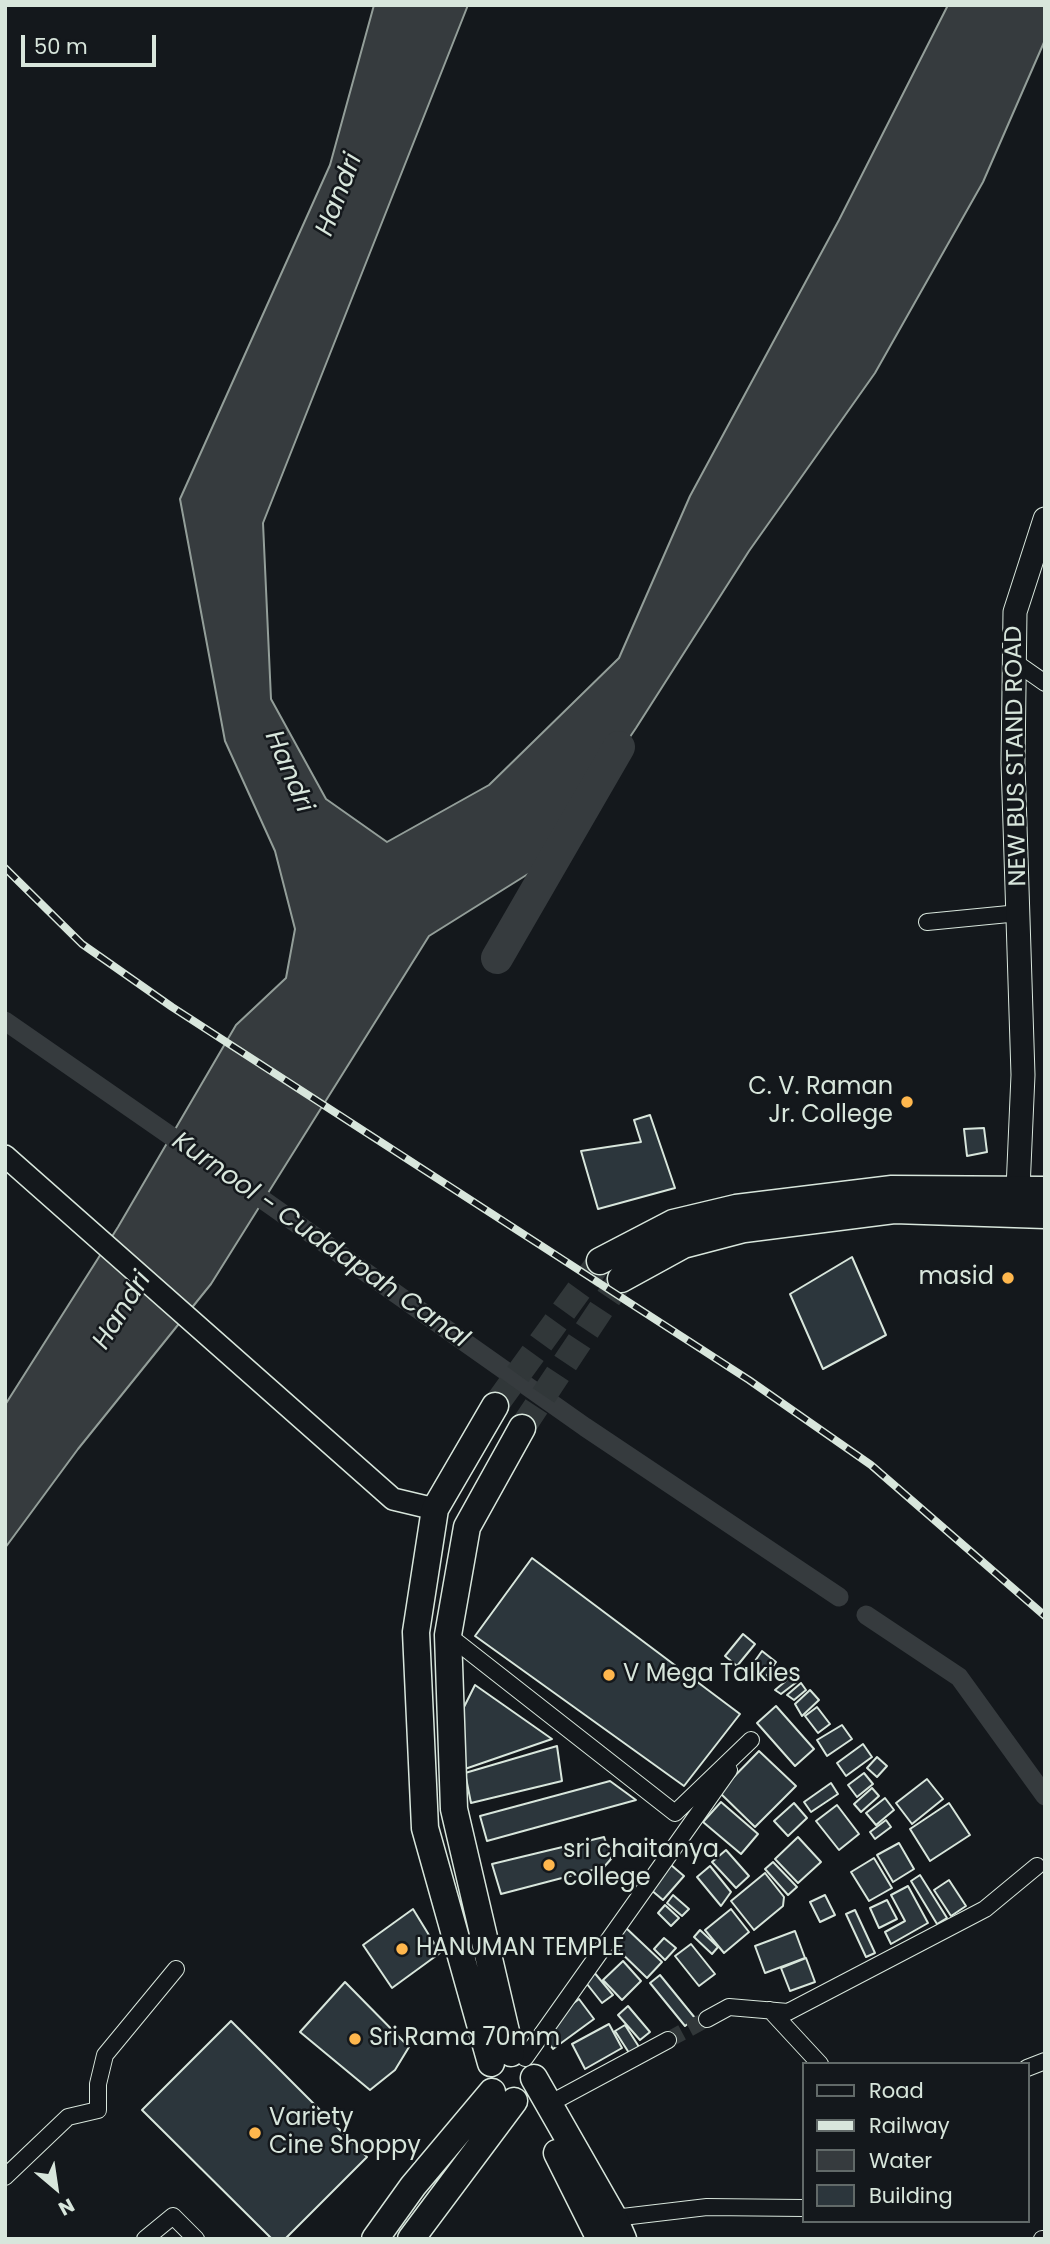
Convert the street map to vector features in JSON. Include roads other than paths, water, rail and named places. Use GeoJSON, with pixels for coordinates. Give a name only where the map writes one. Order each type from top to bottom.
{"type":"FeatureCollection","features":[{"type":"Feature","properties":{"kind":"main road","name":"NEW BUS STAND ROAD"},"geometry":{"type":"LineString","coordinates":[[1016,1201],[1023,1075],[1013,763],[1016,612],[1040,553],[1045,519]]}},
{"type":"Feature","properties":{"kind":"main road"},"geometry":{"type":"LineString","coordinates":[[600,1261],[673,1223],[736,1209],[892,1189],[1016,1201],[1045,1215]]}},
{"type":"Feature","properties":{"kind":"main road"},"geometry":{"type":"LineString","coordinates":[[621,1279],[683,1244],[744,1229],[894,1210],[1016,1201],[1045,1189]]}},
{"type":"Feature","properties":{"kind":"main road"},"geometry":{"type":"LineString","coordinates":[[495,1406],[435,1509],[416,1632],[425,1828],[513,2077],[578,2192],[612,2232]]}},
{"type":"Feature","properties":{"kind":"main road"},"geometry":{"type":"LineString","coordinates":[[522,1428],[467,1527],[448,1635],[453,1809],[513,2077],[549,2104],[612,2232]]}},
{"type":"Feature","properties":{"kind":"main road"},"geometry":{"type":"LineString","coordinates":[[375,2239],[413,2186],[513,2077]]}},
{"type":"Feature","properties":{"kind":"main road"},"geometry":{"type":"LineString","coordinates":[[411,2239],[513,2077]]}},
{"type":"Feature","properties":{"kind":"street"},"geometry":{"type":"LineString","coordinates":[[1015,662],[1045,683]]}},
{"type":"Feature","properties":{"kind":"street","name":"NEW BUS STAND ROAD"},"geometry":{"type":"LineString","coordinates":[[927,922],[1019,913]]}},
{"type":"Feature","properties":{"kind":"street"},"geometry":{"type":"LineString","coordinates":[[5,1156],[393,1499],[435,1509]]}},
{"type":"Feature","properties":{"kind":"street"},"geometry":{"type":"LineString","coordinates":[[448,1635],[675,1813],[751,1740],[513,2077]]}},
{"type":"Feature","properties":{"kind":"street"},"geometry":{"type":"LineString","coordinates":[[707,2019],[729,2007],[788,2012],[985,1909],[1037,1866]]}},
{"type":"Feature","properties":{"kind":"street"},"geometry":{"type":"LineString","coordinates":[[5,2177],[68,2118],[98,2110],[98,2084],[105,2055],[176,1969]]}},
{"type":"Feature","properties":{"kind":"street"},"geometry":{"type":"LineString","coordinates":[[762,2010],[818,2062]]}},
{"type":"Feature","properties":{"kind":"street"},"geometry":{"type":"LineString","coordinates":[[549,2104],[668,2040]]}},
{"type":"Feature","properties":{"kind":"street"},"geometry":{"type":"LineString","coordinates":[[612,2232],[707,2207],[802,2208]]}},
{"type":"Feature","properties":{"kind":"street"},"geometry":{"type":"LineString","coordinates":[[145,2239],[173,2216],[196,2239]]}},
{"type":"Feature","properties":{"kind":"water","name":"Handri"},"geometry":{"type":"Polygon","coordinates":[[[374,5],[468,5],[263,523],[271,699],[326,799],[387,842],[489,785],[619,658],[690,496],[839,220],[948,5],[1045,5],[1045,40],[983,182],[875,373],[749,551],[636,728],[544,864],[429,936],[211,1284],[78,1449],[5,1548],[5,1405],[118,1227],[236,1025],[286,978],[295,929],[275,851],[225,741],[180,499],[330,165],[374,5]]]}},
{"type":"Feature","properties":{"kind":"waterway"},"geometry":{"type":"LineString","coordinates":[[497,958],[619,747]]}},
{"type":"Feature","properties":{"kind":"waterway","name":"Kurnool - Cuddapah Canal"},"geometry":{"type":"LineString","coordinates":[[5,1021],[191,1150]]}},
{"type":"Feature","properties":{"kind":"waterway","name":"Kurnool - Cuddapah Canal"},"geometry":{"type":"LineString","coordinates":[[242,1185],[585,1427],[839,1597]]}},
{"type":"Feature","properties":{"kind":"waterway"},"geometry":{"type":"LineString","coordinates":[[866,1615],[959,1677],[1045,1796]]}},
{"type":"Feature","properties":{"kind":"tunnel"},"geometry":{"type":"LineString","coordinates":[[495,1406],[600,1261]]}},
{"type":"Feature","properties":{"kind":"tunnel"},"geometry":{"type":"LineString","coordinates":[[522,1428],[621,1279]]}},
{"type":"Feature","properties":{"kind":"tunnel"},"geometry":{"type":"LineString","coordinates":[[668,2040],[707,2019]]}},
{"type":"Feature","properties":{"kind":"railway"},"geometry":{"type":"LineString","coordinates":[[5,868],[82,944],[172,1007],[749,1380],[871,1465],[1045,1616]]}},
{"type":"Feature","properties":{"kind":"place","name":"C. V. Raman Jr. College"},"geometry":{"type":"Point","coordinates":[907,1102]}},
{"type":"Feature","properties":{"kind":"place","name":"masid"},"geometry":{"type":"Point","coordinates":[1008,1278]}},
{"type":"Feature","properties":{"kind":"place","name":"V Mega Talkies"},"geometry":{"type":"Point","coordinates":[609,1675]}},
{"type":"Feature","properties":{"kind":"place","name":"sri chaitanya college"},"geometry":{"type":"Point","coordinates":[549,1865]}},
{"type":"Feature","properties":{"kind":"place","name":"HANUMAN TEMPLE"},"geometry":{"type":"Point","coordinates":[402,1949]}},
{"type":"Feature","properties":{"kind":"place","name":"Sri Rama 70mm"},"geometry":{"type":"Point","coordinates":[355,2039]}},
{"type":"Feature","properties":{"kind":"place","name":"Variety Cine Shoppy"},"geometry":{"type":"Point","coordinates":[255,2133]}}]}
